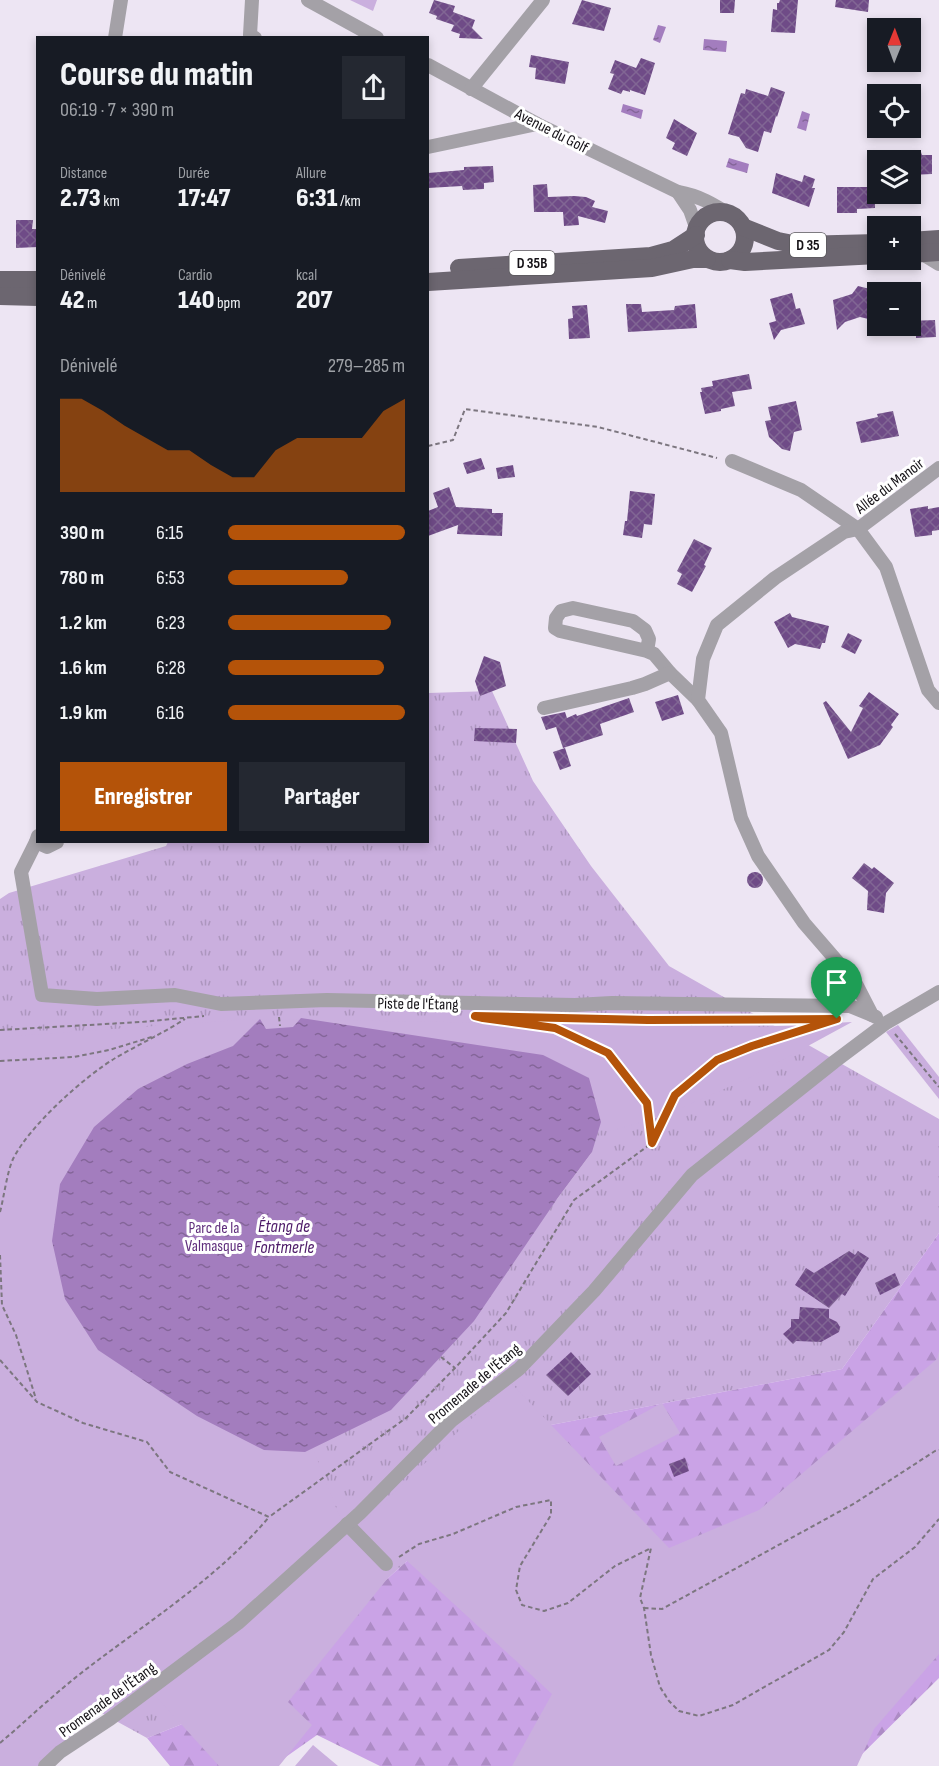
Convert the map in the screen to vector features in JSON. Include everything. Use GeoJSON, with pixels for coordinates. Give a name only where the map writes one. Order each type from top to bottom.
{"type":"FeatureCollection","features":[{"type":"Feature","properties":{"kind":"main road"},"geometry":{"type":"LineString","coordinates":[[715,213],[724,213],[737,221],[745,234],[745,242],[737,256],[722,262],[708,259],[698,249],[696,232],[701,222],[707,217],[715,213]]}},
{"type":"Feature","properties":{"kind":"main road","name":"Avenue du Golf"},"geometry":{"type":"LineString","coordinates":[[737,221],[778,241],[798,245],[867,243]]}},
{"type":"Feature","properties":{"kind":"main road","name":"D 35B"},"geometry":{"type":"LineString","coordinates":[[429,270],[651,256],[673,250],[696,232]]}},
{"type":"Feature","properties":{"kind":"main road"},"geometry":{"type":"LineString","coordinates":[[921,249],[939,239]]}},
{"type":"Feature","properties":{"kind":"main road","name":"D 35"},"geometry":{"type":"LineString","coordinates":[[730,260],[745,262],[867,256]]}},
{"type":"Feature","properties":{"kind":"main road","name":"D 35B"},"geometry":{"type":"LineString","coordinates":[[429,282],[652,268],[693,259],[708,259]]}},
{"type":"Feature","properties":{"kind":"main road"},"geometry":{"type":"LineString","coordinates":[[0,279],[36,280]]}},
{"type":"Feature","properties":{"kind":"main road"},"geometry":{"type":"LineString","coordinates":[[0,296],[36,297]]}},
{"type":"Feature","properties":{"kind":"street"},"geometry":{"type":"LineString","coordinates":[[115,36],[122,0]]}},
{"type":"Feature","properties":{"kind":"street"},"geometry":{"type":"LineString","coordinates":[[252,0],[252,36]]}},
{"type":"Feature","properties":{"kind":"street"},"geometry":{"type":"LineString","coordinates":[[308,0],[373,36]]}},
{"type":"Feature","properties":{"kind":"street"},"geometry":{"type":"LineString","coordinates":[[471,89],[543,0]]}},
{"type":"Feature","properties":{"kind":"street","name":"Avenue du Golf"},"geometry":{"type":"LineString","coordinates":[[429,66],[537,124],[678,192],[695,195],[708,201],[737,221]]}},
{"type":"Feature","properties":{"kind":"street"},"geometry":{"type":"LineString","coordinates":[[429,147],[537,124]]}},
{"type":"Feature","properties":{"kind":"street"},"geometry":{"type":"LineString","coordinates":[[678,192],[690,210],[696,232]]}},
{"type":"Feature","properties":{"kind":"street"},"geometry":{"type":"LineString","coordinates":[[921,251],[939,264]]}},
{"type":"Feature","properties":{"kind":"street"},"geometry":{"type":"LineString","coordinates":[[732,461],[801,490],[858,529],[886,567],[928,690],[939,703]]}},
{"type":"Feature","properties":{"kind":"street","name":"Allée du Manoir"},"geometry":{"type":"LineString","coordinates":[[698,700],[703,659],[717,625],[775,578],[844,532],[858,529],[939,468]]}},
{"type":"Feature","properties":{"kind":"street"},"geometry":{"type":"LineString","coordinates":[[647,651],[649,639],[645,630],[633,621],[573,608],[561,611],[556,618],[555,628],[560,632],[654,654],[669,673],[698,700],[722,733],[741,818],[758,856],[804,923],[855,982],[872,1015]]}},
{"type":"Feature","properties":{"kind":"street"},"geometry":{"type":"LineString","coordinates":[[544,708],[632,688],[669,673]]}},
{"type":"Feature","properties":{"kind":"street"},"geometry":{"type":"LineString","coordinates":[[36,841],[21,872],[42,995],[97,999],[175,995],[221,1004],[327,1000],[575,1005],[612,1003],[850,1006],[886,1023]]}},
{"type":"Feature","properties":{"kind":"street"},"geometry":{"type":"LineString","coordinates":[[42,843],[47,847],[55,843]]}},
{"type":"Feature","properties":{"kind":"street","name":"Promenade de l'Étang"},"geometry":{"type":"LineString","coordinates":[[45,1766],[60,1752],[110,1719],[238,1623],[347,1524],[451,1421],[519,1369],[594,1291],[692,1175],[886,1023],[939,992]]}},
{"type":"Feature","properties":{"kind":"street"},"geometry":{"type":"LineString","coordinates":[[347,1524],[386,1564]]}},
{"type":"Feature","properties":{"kind":"path"},"geometry":{"type":"LineString","coordinates":[[429,446],[453,440],[465,410],[598,427],[732,461]]}},
{"type":"Feature","properties":{"kind":"path"},"geometry":{"type":"LineString","coordinates":[[279,1014],[280,1026]]}},
{"type":"Feature","properties":{"kind":"path"},"geometry":{"type":"LineString","coordinates":[[0,1030],[208,1016]]}},
{"type":"Feature","properties":{"kind":"path","name":"Piste de l'Étang"},"geometry":{"type":"LineString","coordinates":[[475,1016],[510,1016]]}},
{"type":"Feature","properties":{"kind":"path"},"geometry":{"type":"LineString","coordinates":[[0,1212],[13,1160],[31,1132],[72,1091],[116,1058],[188,1017]]}},
{"type":"Feature","properties":{"kind":"path"},"geometry":{"type":"LineString","coordinates":[[483,1018],[555,1028],[608,1053],[647,1103],[652,1143]]}},
{"type":"Feature","properties":{"kind":"path"},"geometry":{"type":"LineString","coordinates":[[602,1019],[719,1020]]}},
{"type":"Feature","properties":{"kind":"path"},"geometry":{"type":"LineString","coordinates":[[0,1743],[80,1674],[163,1614],[250,1539],[269,1517],[406,1418],[506,1313],[574,1200],[652,1143],[675,1095],[717,1060],[752,1046],[837,1019],[825,1019]]}},
{"type":"Feature","properties":{"kind":"path"},"geometry":{"type":"LineString","coordinates":[[886,1023],[939,1087]]}},
{"type":"Feature","properties":{"kind":"path"},"geometry":{"type":"LineString","coordinates":[[0,1061],[74,1057],[109,1050],[160,1035]]}},
{"type":"Feature","properties":{"kind":"path"},"geometry":{"type":"LineString","coordinates":[[0,1255],[2,1305],[16,1335],[37,1402]]}},
{"type":"Feature","properties":{"kind":"path"},"geometry":{"type":"LineString","coordinates":[[441,1357],[455,1368]]}},
{"type":"Feature","properties":{"kind":"path"},"geometry":{"type":"LineString","coordinates":[[0,1360],[37,1402],[83,1423],[147,1442],[170,1472],[269,1517]]}},
{"type":"Feature","properties":{"kind":"path"},"geometry":{"type":"LineString","coordinates":[[644,1608],[662,1609],[855,1503],[939,1450]]}},
{"type":"Feature","properties":{"kind":"path"},"geometry":{"type":"LineString","coordinates":[[386,1564],[419,1544],[453,1534],[516,1507],[551,1500],[551,1515],[520,1566],[516,1590],[522,1605],[544,1611],[568,1603],[615,1566],[651,1548],[640,1598],[660,1687],[679,1711],[699,1716],[733,1705],[829,1650],[844,1632],[873,1580],[915,1547],[939,1519]]}},
{"type":"Feature","properties":{"kind":"green space"},"geometry":{"type":"Polygon","coordinates":[[[350,0],[377,0],[373,11],[350,0]]]}},
{"type":"Feature","properties":{"kind":"green space"},"geometry":{"type":"Polygon","coordinates":[[[492,691],[533,781],[591,866],[669,966],[939,1119],[939,1233],[842,1369],[530,1429],[441,1530],[330,1631],[243,1700],[147,1738],[98,1711],[39,1766],[0,1766],[0,899],[9,893],[166,846],[168,843],[429,843],[429,693],[492,691]],[[592,1152],[264,1450],[557,1199],[592,1152]]]}},
{"type":"Feature","properties":{"kind":"green space","name":"Parc de la Valmasque"},"geometry":{"type":"Polygon","coordinates":[[[253,1019],[755,1027],[852,1022],[751,1077],[663,1116],[614,1130],[574,1132],[305,1428],[340,1518],[355,1530],[510,1382],[669,1548],[759,1510],[937,1359],[939,1351],[939,1654],[874,1729],[857,1766],[512,1766],[552,1694],[404,1558],[288,1702],[312,1725],[279,1766],[219,1766],[152,1692],[146,1677],[82,1721],[30,1766],[0,1766],[0,1037],[253,1019]]]}},
{"type":"Feature","properties":{"kind":"green space"},"geometry":{"type":"Polygon","coordinates":[[[898,1025],[939,1077],[939,1099],[886,1032],[898,1025]]]}},
{"type":"Feature","properties":{"kind":"green space"},"geometry":{"type":"Polygon","coordinates":[[[939,1233],[939,1678],[850,1766],[380,1766],[317,1735],[273,1766],[170,1766],[147,1738],[243,1700],[330,1631],[441,1530],[530,1429],[842,1369],[939,1233]]]}},
{"type":"Feature","properties":{"kind":"green space"},"geometry":{"type":"Polygon","coordinates":[[[662,1403],[680,1433],[616,1466],[599,1437],[662,1403]]]}},
{"type":"Feature","properties":{"kind":"green space"},"geometry":{"type":"Polygon","coordinates":[[[313,1745],[338,1766],[295,1766],[313,1745]]]}},
{"type":"Feature","properties":{"kind":"water"},"geometry":{"type":"Polygon","coordinates":[[[658,25],[666,27],[660,43],[653,40],[658,25]]]}},
{"type":"Feature","properties":{"kind":"water"},"geometry":{"type":"Polygon","coordinates":[[[704,39],[727,41],[726,52],[703,50],[704,39]]]}},
{"type":"Feature","properties":{"kind":"water"},"geometry":{"type":"Polygon","coordinates":[[[623,104],[643,110],[641,119],[621,112],[623,104]]]}},
{"type":"Feature","properties":{"kind":"water"},"geometry":{"type":"Polygon","coordinates":[[[802,111],[810,114],[806,131],[797,128],[802,111]]]}},
{"type":"Feature","properties":{"kind":"water"},"geometry":{"type":"Polygon","coordinates":[[[729,158],[749,164],[747,173],[726,167],[729,158]]]}},
{"type":"Feature","properties":{"kind":"water","name":"Étang de Fontmerle"},"geometry":{"type":"Polygon","coordinates":[[[301,1018],[543,1055],[589,1078],[601,1122],[592,1152],[474,1321],[391,1410],[305,1452],[264,1450],[197,1416],[98,1350],[65,1299],[52,1241],[60,1184],[94,1127],[138,1089],[187,1064],[233,1046],[260,1019],[266,1029],[293,1027],[301,1018]]]}},
{"type":"Feature","properties":{"kind":"building"},"geometry":{"type":"Polygon","coordinates":[[[434,0],[455,6],[453,12],[475,20],[472,28],[483,39],[459,38],[460,34],[451,31],[454,25],[436,19],[437,16],[429,13],[434,0]]]}},
{"type":"Feature","properties":{"kind":"building"},"geometry":{"type":"Polygon","coordinates":[[[582,0],[611,8],[604,31],[572,24],[582,0]]]}},
{"type":"Feature","properties":{"kind":"building"},"geometry":{"type":"Polygon","coordinates":[[[720,0],[735,0],[734,13],[720,13],[720,0]]]}},
{"type":"Feature","properties":{"kind":"building"},"geometry":{"type":"Polygon","coordinates":[[[780,0],[798,0],[795,33],[771,32],[773,9],[777,10],[777,3],[780,0]]]}},
{"type":"Feature","properties":{"kind":"building"},"geometry":{"type":"Polygon","coordinates":[[[836,0],[869,0],[868,12],[835,7],[836,0]]]}},
{"type":"Feature","properties":{"kind":"building"},"geometry":{"type":"Polygon","coordinates":[[[531,55],[569,62],[565,84],[535,79],[536,68],[529,67],[531,55]]]}},
{"type":"Feature","properties":{"kind":"building"},"geometry":{"type":"Polygon","coordinates":[[[641,58],[655,63],[645,95],[630,90],[630,92],[623,90],[621,94],[608,89],[614,74],[610,73],[615,60],[636,68],[641,58]]]}},
{"type":"Feature","properties":{"kind":"building"},"geometry":{"type":"Polygon","coordinates":[[[771,87],[785,92],[771,133],[764,131],[758,152],[746,148],[739,137],[728,134],[741,93],[745,94],[746,89],[768,96],[771,87]]]}},
{"type":"Feature","properties":{"kind":"building"},"geometry":{"type":"Polygon","coordinates":[[[674,119],[697,133],[687,156],[672,149],[675,143],[666,138],[674,119]]]}},
{"type":"Feature","properties":{"kind":"building"},"geometry":{"type":"Polygon","coordinates":[[[921,152],[922,155],[932,155],[932,174],[921,174],[921,152]]]}},
{"type":"Feature","properties":{"kind":"building"},"geometry":{"type":"Polygon","coordinates":[[[493,166],[494,182],[484,183],[484,189],[463,190],[462,186],[429,188],[429,173],[464,170],[464,167],[493,166]]]}},
{"type":"Feature","properties":{"kind":"building"},"geometry":{"type":"Polygon","coordinates":[[[776,173],[802,182],[804,175],[815,179],[812,188],[815,188],[809,207],[772,193],[776,173]]]}},
{"type":"Feature","properties":{"kind":"building"},"geometry":{"type":"Polygon","coordinates":[[[547,184],[548,197],[586,197],[595,201],[592,207],[608,211],[605,223],[578,216],[579,225],[564,226],[563,212],[534,212],[533,185],[547,184]]]}},
{"type":"Feature","properties":{"kind":"building"},"geometry":{"type":"Polygon","coordinates":[[[837,187],[867,187],[867,204],[875,204],[875,208],[857,209],[857,213],[837,213],[837,187]]]}},
{"type":"Feature","properties":{"kind":"building"},"geometry":{"type":"Polygon","coordinates":[[[16,220],[33,220],[32,229],[36,229],[36,247],[16,248],[16,220]]]}},
{"type":"Feature","properties":{"kind":"building"},"geometry":{"type":"Polygon","coordinates":[[[858,286],[867,288],[867,319],[860,317],[845,322],[837,330],[833,300],[852,294],[858,286]]]}},
{"type":"Feature","properties":{"kind":"building"},"geometry":{"type":"Polygon","coordinates":[[[792,293],[796,309],[800,308],[805,324],[781,330],[774,340],[769,323],[776,321],[770,299],[792,293]]]}},
{"type":"Feature","properties":{"kind":"building"},"geometry":{"type":"Polygon","coordinates":[[[626,304],[641,304],[642,312],[674,310],[675,306],[695,304],[697,328],[628,332],[626,304]]]}},
{"type":"Feature","properties":{"kind":"building"},"geometry":{"type":"Polygon","coordinates":[[[587,305],[590,338],[569,339],[568,319],[573,318],[572,306],[587,305]]]}},
{"type":"Feature","properties":{"kind":"building"},"geometry":{"type":"Polygon","coordinates":[[[935,320],[936,337],[916,338],[916,336],[921,336],[921,321],[935,320]]]}},
{"type":"Feature","properties":{"kind":"building"},"geometry":{"type":"Polygon","coordinates":[[[749,374],[752,389],[732,392],[735,406],[705,414],[701,388],[713,386],[712,381],[749,374]]]}},
{"type":"Feature","properties":{"kind":"building"},"geometry":{"type":"Polygon","coordinates":[[[796,401],[802,430],[794,432],[790,451],[782,449],[769,437],[765,421],[771,420],[768,407],[796,401]]]}},
{"type":"Feature","properties":{"kind":"building"},"geometry":{"type":"Polygon","coordinates":[[[893,411],[899,436],[861,443],[856,422],[893,411]]]}},
{"type":"Feature","properties":{"kind":"building"},"geometry":{"type":"Polygon","coordinates":[[[481,458],[485,469],[467,474],[463,463],[481,458]]]}},
{"type":"Feature","properties":{"kind":"building"},"geometry":{"type":"Polygon","coordinates":[[[513,465],[515,477],[498,479],[496,468],[513,465]]]}},
{"type":"Feature","properties":{"kind":"building"},"geometry":{"type":"Polygon","coordinates":[[[449,487],[456,507],[492,509],[492,513],[503,513],[502,536],[457,534],[458,525],[429,536],[429,511],[438,507],[433,493],[449,487]]]}},
{"type":"Feature","properties":{"kind":"building"},"geometry":{"type":"Polygon","coordinates":[[[630,491],[655,494],[652,525],[644,524],[642,538],[623,535],[630,491]]]}},
{"type":"Feature","properties":{"kind":"building"},"geometry":{"type":"Polygon","coordinates":[[[928,506],[928,509],[939,507],[939,530],[932,531],[932,535],[915,537],[910,509],[928,506]]]}},
{"type":"Feature","properties":{"kind":"building"},"geometry":{"type":"Polygon","coordinates":[[[694,539],[712,548],[704,565],[706,566],[692,592],[677,584],[682,574],[677,571],[694,539]]]}},
{"type":"Feature","properties":{"kind":"building"},"geometry":{"type":"Polygon","coordinates":[[[790,613],[792,617],[829,626],[825,643],[822,643],[820,649],[795,644],[788,648],[774,622],[790,613]]]}},
{"type":"Feature","properties":{"kind":"building"},"geometry":{"type":"Polygon","coordinates":[[[848,633],[862,640],[855,654],[841,647],[848,633]]]}},
{"type":"Feature","properties":{"kind":"building"},"geometry":{"type":"Polygon","coordinates":[[[484,656],[500,662],[506,686],[480,696],[475,681],[484,656]]]}},
{"type":"Feature","properties":{"kind":"building"},"geometry":{"type":"Polygon","coordinates":[[[869,692],[899,714],[880,745],[848,759],[823,703],[826,701],[851,732],[863,708],[859,706],[869,692]]]}},
{"type":"Feature","properties":{"kind":"building"},"geometry":{"type":"Polygon","coordinates":[[[678,695],[684,714],[662,721],[655,702],[678,695]]]}},
{"type":"Feature","properties":{"kind":"building"},"geometry":{"type":"Polygon","coordinates":[[[629,698],[634,712],[600,724],[603,735],[563,748],[556,727],[546,730],[541,717],[565,712],[567,718],[576,714],[577,716],[629,698]]]}},
{"type":"Feature","properties":{"kind":"building"},"geometry":{"type":"Polygon","coordinates":[[[475,728],[517,729],[516,743],[474,741],[475,728]]]}},
{"type":"Feature","properties":{"kind":"building"},"geometry":{"type":"Polygon","coordinates":[[[565,748],[571,766],[560,770],[553,752],[565,748]]]}},
{"type":"Feature","properties":{"kind":"building"},"geometry":{"type":"Polygon","coordinates":[[[864,863],[872,869],[874,867],[894,883],[886,893],[884,913],[867,910],[868,891],[852,878],[864,863]]]}},
{"type":"Feature","properties":{"kind":"building"},"geometry":{"type":"Polygon","coordinates":[[[755,872],[763,880],[755,888],[747,880],[755,872]]]}},
{"type":"Feature","properties":{"kind":"building"},"geometry":{"type":"Polygon","coordinates":[[[849,1251],[855,1255],[858,1251],[869,1258],[845,1296],[842,1294],[829,1308],[795,1285],[806,1268],[814,1273],[849,1251]]]}},
{"type":"Feature","properties":{"kind":"building"},"geometry":{"type":"Polygon","coordinates":[[[895,1273],[900,1285],[880,1295],[875,1283],[895,1273]]]}},
{"type":"Feature","properties":{"kind":"building"},"geometry":{"type":"Polygon","coordinates":[[[800,1307],[829,1309],[829,1318],[837,1322],[840,1327],[839,1332],[821,1342],[796,1341],[793,1344],[783,1334],[791,1327],[791,1319],[799,1319],[800,1307]]]}},
{"type":"Feature","properties":{"kind":"building"},"geometry":{"type":"Polygon","coordinates":[[[571,1352],[591,1374],[568,1396],[546,1375],[571,1352]]]}},
{"type":"Feature","properties":{"kind":"building"},"geometry":{"type":"Polygon","coordinates":[[[685,1458],[689,1471],[674,1477],[669,1464],[685,1458]]]}},
{"type":"Feature","properties":{"kind":"route"},"geometry":{"type":"LineString","coordinates":[[475,1016],[648,1020],[837,1019],[752,1046],[717,1060],[675,1095],[652,1143],[647,1103],[608,1053],[555,1028],[475,1016]]}}]}
